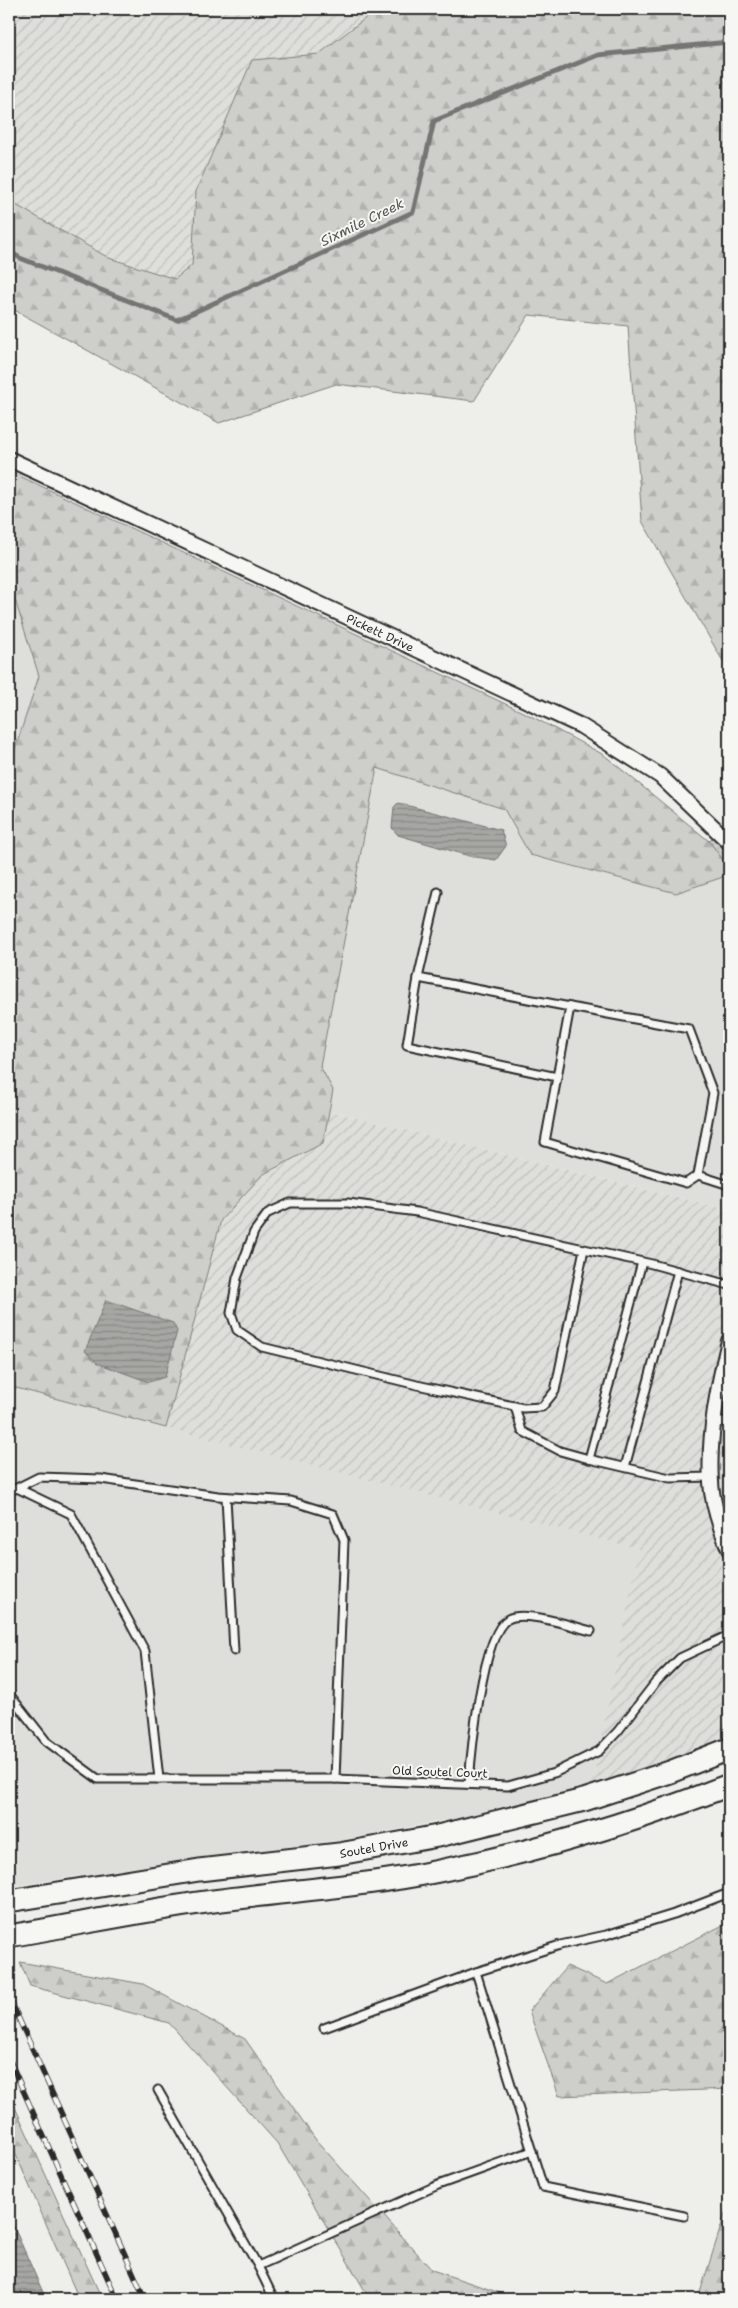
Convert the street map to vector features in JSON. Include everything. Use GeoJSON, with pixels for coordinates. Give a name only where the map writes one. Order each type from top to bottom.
{"type":"FeatureCollection","features":[{"type":"Feature","properties":{"kind":"main road","name":"Soutel Drive"},"geometry":{"type":"LineString","coordinates":[[9,1902],[199,1870],[339,1854],[438,1836],[584,1800],[670,1772],[729,1749]]}},
{"type":"Feature","properties":{"kind":"main road"},"geometry":{"type":"LineString","coordinates":[[9,1936],[206,1902],[344,1887],[437,1872],[502,1857],[592,1832],[678,1805],[729,1785]]}},
{"type":"Feature","properties":{"kind":"street","name":"Pickett Drive"},"geometry":{"type":"LineString","coordinates":[[9,459],[581,726],[660,776],[729,842]]}},
{"type":"Feature","properties":{"kind":"street"},"geometry":{"type":"LineString","coordinates":[[729,1342],[716,1397],[711,1477],[723,1534],[729,1549]]}},
{"type":"Feature","properties":{"kind":"lane"},"geometry":{"type":"LineString","coordinates":[[438,892],[418,978],[407,1045],[557,1077]]}},
{"type":"Feature","properties":{"kind":"lane"},"geometry":{"type":"LineString","coordinates":[[418,978],[689,1029],[713,1092],[698,1175],[686,1183],[546,1142],[570,1008]]}},
{"type":"Feature","properties":{"kind":"lane"},"geometry":{"type":"LineString","coordinates":[[698,1175],[729,1185]]}},
{"type":"Feature","properties":{"kind":"lane"},"geometry":{"type":"LineString","coordinates":[[584,1250],[555,1391],[542,1407],[523,1408],[417,1385],[262,1347],[237,1330],[231,1313],[237,1278],[254,1232],[268,1213],[290,1203],[348,1202],[417,1212],[642,1262],[729,1285]]}},
{"type":"Feature","properties":{"kind":"lane"},"geometry":{"type":"LineString","coordinates":[[589,1459],[642,1262]]}},
{"type":"Feature","properties":{"kind":"lane"},"geometry":{"type":"LineString","coordinates":[[625,1467],[678,1271]]}},
{"type":"Feature","properties":{"kind":"lane"},"geometry":{"type":"LineString","coordinates":[[515,1406],[522,1431],[560,1451],[670,1478],[711,1477]]}},
{"type":"Feature","properties":{"kind":"lane"},"geometry":{"type":"LineString","coordinates":[[714,1424],[729,1420]]}},
{"type":"Feature","properties":{"kind":"lane"},"geometry":{"type":"LineString","coordinates":[[9,1491],[39,1477],[101,1479],[226,1497],[291,1501],[333,1514],[344,1540],[335,1779]]}},
{"type":"Feature","properties":{"kind":"lane"},"geometry":{"type":"LineString","coordinates":[[17,1488],[71,1514],[145,1651],[159,1779]]}},
{"type":"Feature","properties":{"kind":"lane"},"geometry":{"type":"LineString","coordinates":[[226,1497],[234,1651]]}},
{"type":"Feature","properties":{"kind":"lane"},"geometry":{"type":"LineString","coordinates":[[469,1784],[476,1712],[496,1633],[508,1620],[528,1616],[591,1631]]}},
{"type":"Feature","properties":{"kind":"lane","name":"Old Soutel Court"},"geometry":{"type":"LineString","coordinates":[[9,1694],[46,1741],[98,1779],[335,1779],[508,1786],[554,1773],[599,1751],[655,1683],[680,1658],[729,1635]]}},
{"type":"Feature","properties":{"kind":"lane"},"geometry":{"type":"LineString","coordinates":[[324,2028],[476,1972],[560,1945],[623,1930],[674,1914],[729,1893]]}},
{"type":"Feature","properties":{"kind":"lane"},"geometry":{"type":"LineString","coordinates":[[476,1972],[543,2188],[684,2216]]}},
{"type":"Feature","properties":{"kind":"lane"},"geometry":{"type":"LineString","coordinates":[[158,2090],[258,2266],[274,2299]]}},
{"type":"Feature","properties":{"kind":"lane"},"geometry":{"type":"LineString","coordinates":[[258,2266],[438,2185],[532,2151]]}},
{"type":"Feature","properties":{"kind":"shaded area"},"geometry":{"type":"Polygon","coordinates":[[[9,9],[370,9],[368,16],[319,54],[252,60],[196,191],[192,265],[175,279],[109,258],[16,205],[9,185],[9,9]]]}},
{"type":"Feature","properties":{"kind":"shaded area"},"geometry":{"type":"Polygon","coordinates":[[[9,581],[39,676],[9,767],[9,581]]]}},
{"type":"Feature","properties":{"kind":"shaded area"},"geometry":{"type":"Polygon","coordinates":[[[377,768],[504,809],[530,856],[676,893],[729,875],[729,1210],[329,1111],[333,1090],[320,1066],[377,768]]]}},
{"type":"Feature","properties":{"kind":"shaded area"},"geometry":{"type":"Polygon","coordinates":[[[398,803],[501,830],[506,846],[496,860],[469,856],[398,835],[392,828],[394,807],[398,803]]]}},
{"type":"Feature","properties":{"kind":"shaded area"},"geometry":{"type":"Polygon","coordinates":[[[329,1111],[729,1210],[729,1738],[592,1785],[639,1549],[166,1428],[221,1220],[262,1175],[323,1143],[329,1111]]]}},
{"type":"Feature","properties":{"kind":"shaded area"},"geometry":{"type":"Polygon","coordinates":[[[106,1300],[173,1323],[177,1331],[165,1377],[149,1382],[97,1363],[85,1351],[106,1300]]]}},
{"type":"Feature","properties":{"kind":"shaded area"},"geometry":{"type":"Polygon","coordinates":[[[9,1386],[640,1549],[592,1785],[505,1809],[343,1840],[195,1858],[9,1887],[9,1386]]]}},
{"type":"Feature","properties":{"kind":"shaded area"},"geometry":{"type":"Polygon","coordinates":[[[9,2216],[46,2299],[9,2299],[9,2216]]]}},
{"type":"Feature","properties":{"kind":"green space"},"geometry":{"type":"Polygon","coordinates":[[[370,9],[729,9],[729,664],[724,663],[642,521],[628,326],[529,315],[474,401],[336,384],[219,423],[9,307],[9,185],[16,205],[109,258],[175,279],[192,265],[196,191],[252,60],[319,54],[368,16],[370,9]]]}},
{"type":"Feature","properties":{"kind":"green space"},"geometry":{"type":"Polygon","coordinates":[[[9,471],[529,715],[604,755],[709,841],[729,868],[729,875],[676,893],[530,855],[504,809],[377,768],[320,1066],[333,1090],[323,1143],[262,1175],[221,1220],[166,1428],[9,1386],[9,767],[39,676],[9,581],[9,471]]]}},
{"type":"Feature","properties":{"kind":"green space"},"geometry":{"type":"Polygon","coordinates":[[[729,822],[729,868],[709,841],[729,822]]]}},
{"type":"Feature","properties":{"kind":"green space"},"geometry":{"type":"Polygon","coordinates":[[[729,1922],[729,2089],[559,2096],[529,2011],[567,1966],[607,1984],[729,1922]]]}},
{"type":"Feature","properties":{"kind":"green space"},"geometry":{"type":"Polygon","coordinates":[[[20,1962],[143,1984],[245,2039],[316,2140],[432,2270],[518,2299],[370,2299],[277,2143],[169,2023],[30,1986],[20,1962]]]}},
{"type":"Feature","properties":{"kind":"green space"},"geometry":{"type":"Polygon","coordinates":[[[9,2094],[102,2299],[79,2299],[9,2139],[9,2094]]]}},
{"type":"Feature","properties":{"kind":"green space"},"geometry":{"type":"Polygon","coordinates":[[[729,2201],[729,2299],[698,2299],[729,2201]]]}},
{"type":"Feature","properties":{"kind":"waterway","name":"Sixmile Creek"},"geometry":{"type":"LineString","coordinates":[[9,251],[20,258],[177,320],[413,212],[434,121],[598,55],[729,42]]}},
{"type":"Feature","properties":{"kind":"railway"},"geometry":{"type":"LineString","coordinates":[[9,1997],[145,2299]]}},
{"type":"Feature","properties":{"kind":"railway"},"geometry":{"type":"LineString","coordinates":[[9,2059],[117,2299]]}}]}
